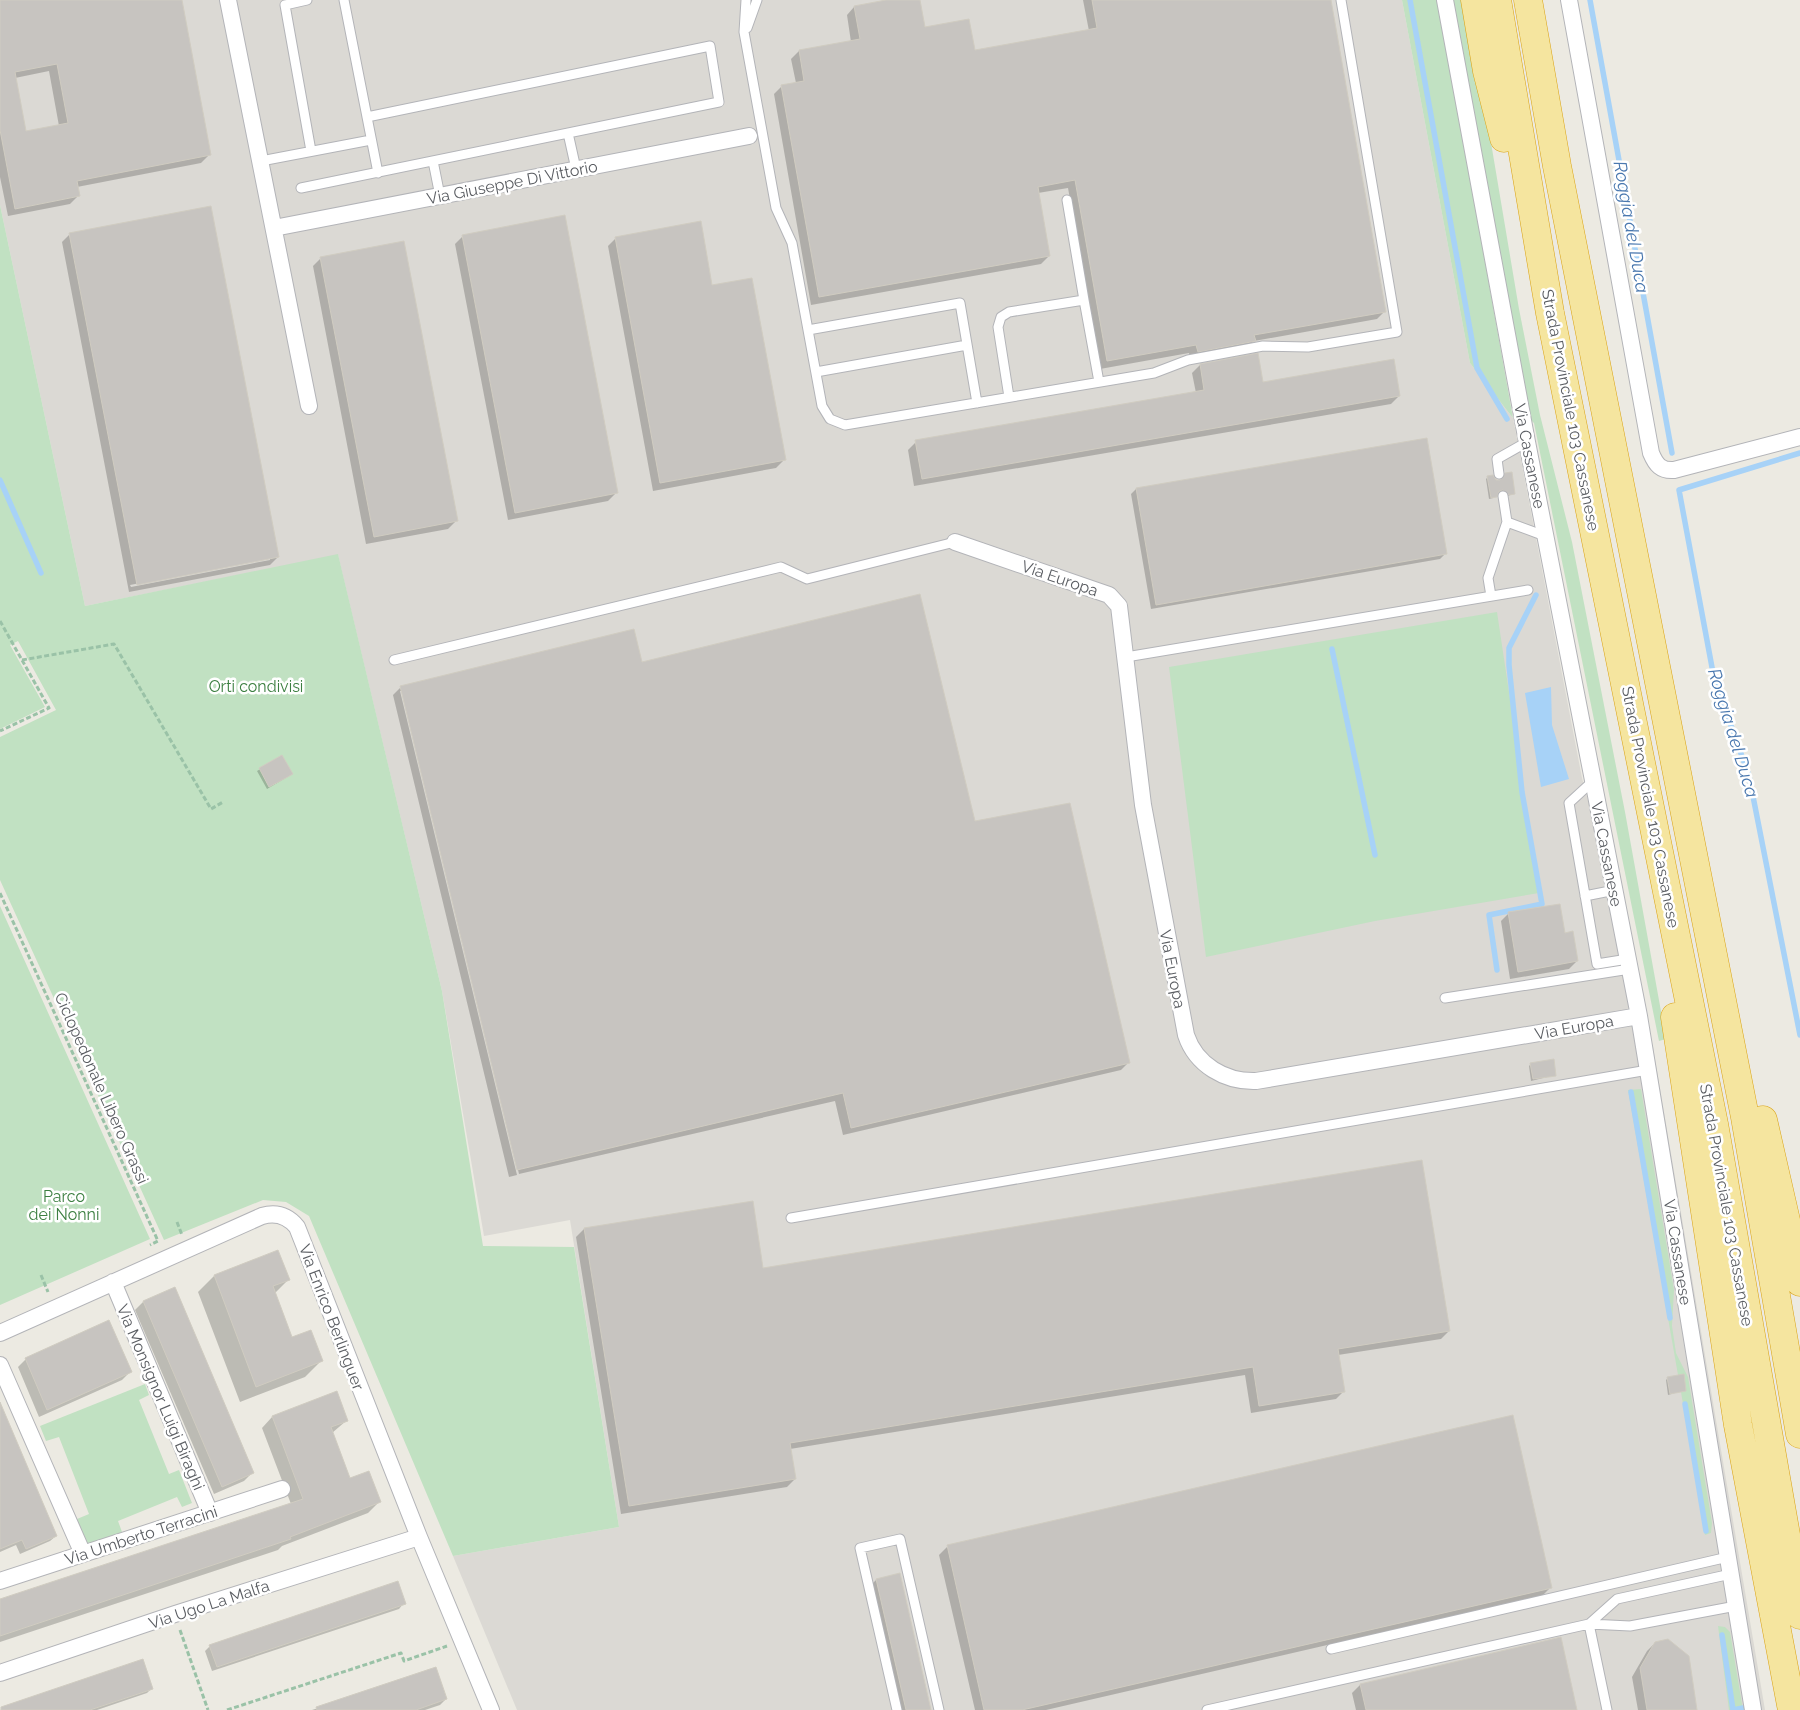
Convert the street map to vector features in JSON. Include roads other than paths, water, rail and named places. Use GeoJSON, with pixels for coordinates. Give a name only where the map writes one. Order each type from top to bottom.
{"type":"FeatureCollection","features":[{"type":"Feature","properties":{"kind":"highway"},"geometry":{"type":"LineString","coordinates":[[1475,0],[1487,71],[1550,313]]}},
{"type":"Feature","properties":{"kind":"highway","name":"Strada Provinciale 103 Cassanese"},"geometry":{"type":"LineString","coordinates":[[1497,0],[1550,313],[1714,1124],[1800,1615]]}},
{"type":"Feature","properties":{"kind":"highway","name":"Strada Provinciale 103 Cassanese"},"geometry":{"type":"LineString","coordinates":[[1528,0],[1557,166],[1745,1117],[1800,1434]]}},
{"type":"Feature","properties":{"kind":"highway"},"geometry":{"type":"LineString","coordinates":[[1626,519],[1674,679],[1754,1078],[1800,1282]]}},
{"type":"Feature","properties":{"kind":"highway"},"geometry":{"type":"LineString","coordinates":[[1632,713],[1685,1087],[1738,1425],[1792,1710]]}},
{"type":"Feature","properties":{"kind":"street"},"geometry":{"type":"LineString","coordinates":[[228,0],[309,406]]}},
{"type":"Feature","properties":{"kind":"street","name":"Via Cassanese"},"geometry":{"type":"LineString","coordinates":[[1445,0],[1527,442],[1639,1016],[1753,1710]]}},
{"type":"Feature","properties":{"kind":"street"},"geometry":{"type":"LineString","coordinates":[[1570,0],[1652,453],[1656,463],[1665,470],[1674,470],[1800,437]]}},
{"type":"Feature","properties":{"kind":"street","name":"Via Giuseppe Di Vittorio"},"geometry":{"type":"LineString","coordinates":[[274,228],[749,136]]}},
{"type":"Feature","properties":{"kind":"street","name":"Via Europa"},"geometry":{"type":"LineString","coordinates":[[955,542],[1112,597],[1119,606],[1122,617],[1143,805],[1186,1035],[1198,1058],[1213,1070],[1234,1079],[1256,1081],[1639,1016]]}},
{"type":"Feature","properties":{"kind":"street","name":"Via Enrico Berlinguer"},"geometry":{"type":"LineString","coordinates":[[0,1333],[266,1215],[280,1215],[295,1224],[419,1537],[491,1710]]}},
{"type":"Feature","properties":{"kind":"street","name":"Via Monsignor Luigi Biraghi"},"geometry":{"type":"LineString","coordinates":[[113,1282],[210,1513]]}},
{"type":"Feature","properties":{"kind":"street"},"geometry":{"type":"LineString","coordinates":[[0,1365],[83,1554]]}},
{"type":"Feature","properties":{"kind":"street","name":"Via Umberto Terracini"},"geometry":{"type":"LineString","coordinates":[[0,1581],[282,1489]]}},
{"type":"Feature","properties":{"kind":"street","name":"Via Ugo La Malfa"},"geometry":{"type":"LineString","coordinates":[[0,1673],[175,1614],[419,1537]]}},
{"type":"Feature","properties":{"kind":"lane"},"geometry":{"type":"LineString","coordinates":[[307,0],[285,5],[311,152]]}},
{"type":"Feature","properties":{"kind":"lane"},"geometry":{"type":"LineString","coordinates":[[344,0],[378,172]]}},
{"type":"Feature","properties":{"kind":"lane"},"geometry":{"type":"LineString","coordinates":[[746,0],[744,20],[746,38],[776,208],[792,243],[825,414],[832,421],[840,424],[1154,373],[1188,360],[1263,346],[1308,347],[1397,332],[1341,0]]}},
{"type":"Feature","properties":{"kind":"lane"},"geometry":{"type":"LineString","coordinates":[[746,38],[748,22],[757,0]]}},
{"type":"Feature","properties":{"kind":"lane"},"geometry":{"type":"LineString","coordinates":[[300,188],[720,102],[710,46],[367,117]]}},
{"type":"Feature","properties":{"kind":"lane"},"geometry":{"type":"LineString","coordinates":[[568,133],[576,169]]}},
{"type":"Feature","properties":{"kind":"lane"},"geometry":{"type":"LineString","coordinates":[[261,161],[371,140]]}},
{"type":"Feature","properties":{"kind":"lane"},"geometry":{"type":"LineString","coordinates":[[433,161],[440,196]]}},
{"type":"Feature","properties":{"kind":"lane"},"geometry":{"type":"LineString","coordinates":[[1067,200],[1099,382]]}},
{"type":"Feature","properties":{"kind":"lane"},"geometry":{"type":"LineString","coordinates":[[1009,397],[998,327],[1000,317],[1009,312],[1084,300]]}},
{"type":"Feature","properties":{"kind":"lane"},"geometry":{"type":"LineString","coordinates":[[808,330],[960,304],[977,403]]}},
{"type":"Feature","properties":{"kind":"lane"},"geometry":{"type":"LineString","coordinates":[[816,372],[967,345]]}},
{"type":"Feature","properties":{"kind":"lane"},"geometry":{"type":"LineString","coordinates":[[1500,474],[1497,459],[1527,442]]}},
{"type":"Feature","properties":{"kind":"lane"},"geometry":{"type":"LineString","coordinates":[[1491,596],[1488,578],[1507,522],[1503,496]]}},
{"type":"Feature","properties":{"kind":"lane"},"geometry":{"type":"LineString","coordinates":[[1507,522],[1545,536]]}},
{"type":"Feature","properties":{"kind":"lane"},"geometry":{"type":"LineString","coordinates":[[394,660],[781,567],[807,579],[955,542]]}},
{"type":"Feature","properties":{"kind":"lane"},"geometry":{"type":"LineString","coordinates":[[1126,657],[1528,590]]}},
{"type":"Feature","properties":{"kind":"lane"},"geometry":{"type":"LineString","coordinates":[[1593,782],[1569,803],[1597,964],[1629,964]]}},
{"type":"Feature","properties":{"kind":"lane"},"geometry":{"type":"LineString","coordinates":[[1585,896],[1615,890]]}},
{"type":"Feature","properties":{"kind":"lane"},"geometry":{"type":"LineString","coordinates":[[1445,998],[1629,964]]}},
{"type":"Feature","properties":{"kind":"lane"},"geometry":{"type":"LineString","coordinates":[[791,1218],[1648,1070]]}},
{"type":"Feature","properties":{"kind":"lane"},"geometry":{"type":"LineString","coordinates":[[897,1710],[860,1548],[900,1539],[939,1710]]}},
{"type":"Feature","properties":{"kind":"lane"},"geometry":{"type":"LineString","coordinates":[[1331,1649],[1728,1557]]}},
{"type":"Feature","properties":{"kind":"lane"},"geometry":{"type":"LineString","coordinates":[[1589,1624],[1616,1599],[1731,1574]]}},
{"type":"Feature","properties":{"kind":"lane"},"geometry":{"type":"LineString","coordinates":[[1207,1710],[1589,1624],[1630,1626],[1736,1606]]}},
{"type":"Feature","properties":{"kind":"lane"},"geometry":{"type":"LineString","coordinates":[[1589,1624],[1607,1710]]}},
{"type":"Feature","properties":{"kind":"water"},"geometry":{"type":"Polygon","coordinates":[[[1551,687],[1552,725],[1569,779],[1541,787],[1525,693],[1551,687]]]}},
{"type":"Feature","properties":{"kind":"waterway"},"geometry":{"type":"LineString","coordinates":[[1410,0],[1477,368],[1507,419]]}},
{"type":"Feature","properties":{"kind":"waterway","name":"Roggia del Duca"},"geometry":{"type":"LineString","coordinates":[[1590,0],[1672,453]]}},
{"type":"Feature","properties":{"kind":"waterway","name":"Roggia del Duca"},"geometry":{"type":"LineString","coordinates":[[1800,453],[1679,490],[1714,678],[1749,776],[1800,1035]]}},
{"type":"Feature","properties":{"kind":"waterway"},"geometry":{"type":"LineString","coordinates":[[0,480],[41,573]]}},
{"type":"Feature","properties":{"kind":"waterway"},"geometry":{"type":"LineString","coordinates":[[1497,970],[1489,915],[1542,904],[1522,792],[1509,665],[1509,648],[1536,595]]}},
{"type":"Feature","properties":{"kind":"waterway"},"geometry":{"type":"LineString","coordinates":[[1332,649],[1375,855]]}},
{"type":"Feature","properties":{"kind":"waterway"},"geometry":{"type":"LineString","coordinates":[[1631,1092],[1670,1318]]}},
{"type":"Feature","properties":{"kind":"waterway"},"geometry":{"type":"LineString","coordinates":[[1685,1404],[1706,1531]]}},
{"type":"Feature","properties":{"kind":"waterway"},"geometry":{"type":"LineString","coordinates":[[1722,1635],[1733,1710]]}},
{"type":"Feature","properties":{"kind":"waterway"},"geometry":{"type":"LineString","coordinates":[[1733,1710],[1743,1708]]}},
{"type":"Feature","properties":{"kind":"park label","name":"Orti condivisi"},"geometry":{"type":"Point","coordinates":[256,686]}},
{"type":"Feature","properties":{"kind":"park label","name":"Parco dei Nonni"},"geometry":{"type":"Point","coordinates":[64,1205]}}]}
